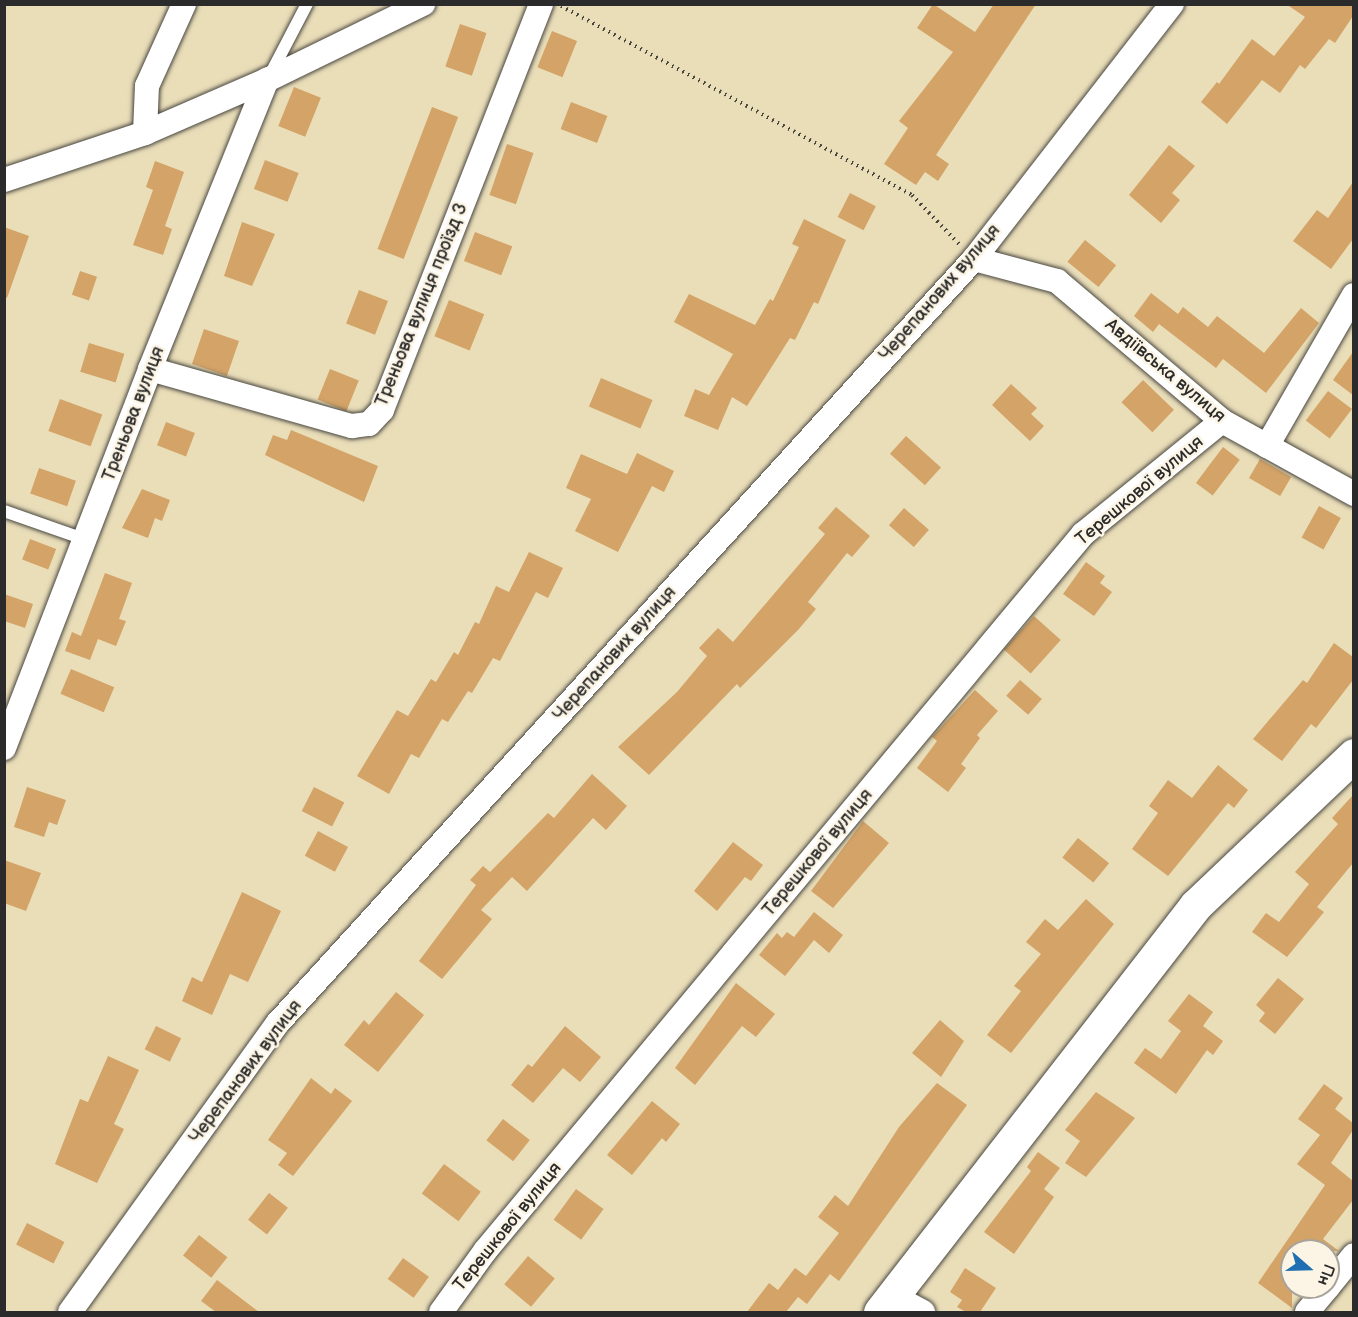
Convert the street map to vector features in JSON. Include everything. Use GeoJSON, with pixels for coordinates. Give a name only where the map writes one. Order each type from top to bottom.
{"type":"FeatureCollection","features":[{"type":"Feature","properties":{"kind":"street"},"geometry":{"type":"LineString","coordinates":[[145,133],[147,86],[184,4]]}},
{"type":"Feature","properties":{"kind":"street"},"geometry":{"type":"LineString","coordinates":[[4,180],[145,133],[267,80],[423,4]]}},
{"type":"Feature","properties":{"kind":"street","name":"Треньова вулиця проїзд 3"},"geometry":{"type":"LineString","coordinates":[[150,369],[352,426],[369,424],[382,410],[540,4]]}},
{"type":"Feature","properties":{"kind":"street","name":"Черепанових вулиця"},"geometry":{"type":"LineString","coordinates":[[70,1312],[277,1024],[974,259],[1172,4]]}},
{"type":"Feature","properties":{"kind":"street","name":"Треньова вулиця"},"geometry":{"type":"LineString","coordinates":[[4,748],[87,540],[150,369],[267,80]]}},
{"type":"Feature","properties":{"kind":"street","name":"Авдіївська вулиця"},"geometry":{"type":"LineString","coordinates":[[974,259],[1057,281],[1222,421],[1353,494]]}},
{"type":"Feature","properties":{"kind":"street"},"geometry":{"type":"LineString","coordinates":[[1267,446],[1353,296]]}},
{"type":"Feature","properties":{"kind":"street","name":"Терешкової вулиця"},"geometry":{"type":"LineString","coordinates":[[441,1312],[486,1251],[1083,534],[1222,421]]}},
{"type":"Feature","properties":{"kind":"street"},"geometry":{"type":"LineString","coordinates":[[922,1312],[887,1304],[1196,905],[1353,755]]}},
{"type":"Feature","properties":{"kind":"street"},"geometry":{"type":"LineString","coordinates":[[1340,1272],[1353,1255]]}},
{"type":"Feature","properties":{"kind":"street"},"geometry":{"type":"LineString","coordinates":[[1307,1312],[1318,1299]]}},
{"type":"Feature","properties":{"kind":"lane"},"geometry":{"type":"LineString","coordinates":[[267,80],[307,4]]}},
{"type":"Feature","properties":{"kind":"lane"},"geometry":{"type":"LineString","coordinates":[[4,511],[87,540]]}},
{"type":"Feature","properties":{"kind":"path"},"geometry":{"type":"LineString","coordinates":[[558,4],[912,195],[974,259]]}},
{"type":"Feature","properties":{"kind":"building"},"geometry":{"type":"Polygon","coordinates":[[[933,4],[975,32],[994,4],[1036,4],[936,155],[949,164],[938,181],[925,172],[916,185],[884,164],[908,128],[899,121],[953,52],[917,28],[933,4]]]}},
{"type":"Feature","properties":{"kind":"building"},"geometry":{"type":"Polygon","coordinates":[[[1286,4],[1353,4],[1353,16],[1335,43],[1329,39],[1305,69],[1300,65],[1280,93],[1262,80],[1227,124],[1201,102],[1217,82],[1219,84],[1252,39],[1274,56],[1305,17],[1286,4]]]}},
{"type":"Feature","properties":{"kind":"building"},"geometry":{"type":"Polygon","coordinates":[[[460,24],[486,33],[472,76],[445,67],[460,24]]]}},
{"type":"Feature","properties":{"kind":"building"},"geometry":{"type":"Polygon","coordinates":[[[552,31],[577,41],[562,77],[537,67],[552,31]]]}},
{"type":"Feature","properties":{"kind":"building"},"geometry":{"type":"Polygon","coordinates":[[[294,87],[321,98],[305,137],[278,126],[294,87]]]}},
{"type":"Feature","properties":{"kind":"building"},"geometry":{"type":"Polygon","coordinates":[[[571,102],[607,116],[597,143],[561,129],[571,102]]]}},
{"type":"Feature","properties":{"kind":"building"},"geometry":{"type":"Polygon","coordinates":[[[432,107],[458,117],[404,259],[378,249],[432,107]]]}},
{"type":"Feature","properties":{"kind":"building"},"geometry":{"type":"Polygon","coordinates":[[[507,144],[533,153],[516,204],[489,195],[507,144]]]}},
{"type":"Feature","properties":{"kind":"building"},"geometry":{"type":"Polygon","coordinates":[[[1169,145],[1195,166],[1172,193],[1180,200],[1161,223],[1129,195],[1169,145]]]}},
{"type":"Feature","properties":{"kind":"building"},"geometry":{"type":"Polygon","coordinates":[[[265,160],[299,173],[287,202],[254,189],[265,160]]]}},
{"type":"Feature","properties":{"kind":"building"},"geometry":{"type":"Polygon","coordinates":[[[155,161],[184,172],[165,226],[172,229],[163,255],[133,245],[153,190],[146,187],[155,161]]]}},
{"type":"Feature","properties":{"kind":"building"},"geometry":{"type":"Polygon","coordinates":[[[1353,182],[1353,239],[1331,269],[1293,241],[1317,210],[1328,218],[1353,182]]]}},
{"type":"Feature","properties":{"kind":"building"},"geometry":{"type":"Polygon","coordinates":[[[850,193],[876,206],[864,230],[838,217],[850,193]]]}},
{"type":"Feature","properties":{"kind":"building"},"geometry":{"type":"Polygon","coordinates":[[[804,219],[846,240],[818,304],[814,302],[795,340],[790,338],[747,406],[732,397],[718,430],[684,416],[695,389],[709,395],[733,354],[674,322],[689,294],[755,325],[770,299],[773,301],[799,247],[792,244],[804,219]]]}},
{"type":"Feature","properties":{"kind":"building"},"geometry":{"type":"Polygon","coordinates":[[[242,222],[275,234],[252,286],[224,276],[242,222]]]}},
{"type":"Feature","properties":{"kind":"building"},"geometry":{"type":"Polygon","coordinates":[[[4,227],[29,236],[7,298],[4,297],[4,227]]]}},
{"type":"Feature","properties":{"kind":"building"},"geometry":{"type":"Polygon","coordinates":[[[475,232],[512,246],[501,275],[464,261],[475,232]]]}},
{"type":"Feature","properties":{"kind":"building"},"geometry":{"type":"Polygon","coordinates":[[[1085,240],[1116,265],[1098,287],[1067,262],[1085,240]]]}},
{"type":"Feature","properties":{"kind":"building"},"geometry":{"type":"Polygon","coordinates":[[[80,271],[97,277],[89,300],[72,295],[80,271]]]}},
{"type":"Feature","properties":{"kind":"building"},"geometry":{"type":"Polygon","coordinates":[[[359,290],[388,301],[375,335],[346,324],[359,290]]]}},
{"type":"Feature","properties":{"kind":"building"},"geometry":{"type":"Polygon","coordinates":[[[1151,293],[1178,314],[1183,307],[1208,327],[1217,316],[1264,353],[1301,308],[1319,323],[1266,393],[1223,359],[1216,368],[1159,324],[1153,332],[1134,316],[1151,293]]]}},
{"type":"Feature","properties":{"kind":"building"},"geometry":{"type":"Polygon","coordinates":[[[449,300],[484,314],[470,350],[434,336],[449,300]]]}},
{"type":"Feature","properties":{"kind":"building"},"geometry":{"type":"Polygon","coordinates":[[[204,329],[239,341],[227,376],[192,364],[204,329]]]}},
{"type":"Feature","properties":{"kind":"building"},"geometry":{"type":"Polygon","coordinates":[[[89,343],[124,354],[116,383],[80,372],[89,343]]]}},
{"type":"Feature","properties":{"kind":"building"},"geometry":{"type":"Polygon","coordinates":[[[1353,352],[1353,395],[1333,380],[1353,352]]]}},
{"type":"Feature","properties":{"kind":"building"},"geometry":{"type":"Polygon","coordinates":[[[330,369],[359,381],[346,411],[318,400],[330,369]]]}},
{"type":"Feature","properties":{"kind":"building"},"geometry":{"type":"Polygon","coordinates":[[[601,378],[653,400],[640,428],[589,407],[601,378]]]}},
{"type":"Feature","properties":{"kind":"building"},"geometry":{"type":"Polygon","coordinates":[[[1143,380],[1174,410],[1152,432],[1121,402],[1143,380]]]}},
{"type":"Feature","properties":{"kind":"building"},"geometry":{"type":"Polygon","coordinates":[[[1011,384],[1037,408],[1031,414],[1044,426],[1030,441],[992,405],[1011,384]]]}},
{"type":"Feature","properties":{"kind":"building"},"geometry":{"type":"Polygon","coordinates":[[[1328,391],[1352,409],[1330,439],[1306,421],[1328,391]]]}},
{"type":"Feature","properties":{"kind":"building"},"geometry":{"type":"Polygon","coordinates":[[[60,399],[102,414],[91,446],[48,431],[60,399]]]}},
{"type":"Feature","properties":{"kind":"building"},"geometry":{"type":"Polygon","coordinates":[[[166,422],[195,433],[186,456],[157,445],[166,422]]]}},
{"type":"Feature","properties":{"kind":"building"},"geometry":{"type":"Polygon","coordinates":[[[291,430],[378,466],[364,502],[265,455],[273,435],[287,440],[291,430]]]}},
{"type":"Feature","properties":{"kind":"building"},"geometry":{"type":"Polygon","coordinates":[[[906,436],[941,467],[925,485],[890,454],[906,436]]]}},
{"type":"Feature","properties":{"kind":"building"},"geometry":{"type":"Polygon","coordinates":[[[1223,447],[1240,460],[1213,496],[1196,483],[1223,447]]]}},
{"type":"Feature","properties":{"kind":"building"},"geometry":{"type":"Polygon","coordinates":[[[637,453],[674,471],[664,492],[652,486],[618,552],[575,531],[591,499],[566,488],[581,454],[627,474],[637,453]]]}},
{"type":"Feature","properties":{"kind":"building"},"geometry":{"type":"Polygon","coordinates":[[[1260,459],[1291,477],[1280,496],[1249,478],[1260,459]]]}},
{"type":"Feature","properties":{"kind":"building"},"geometry":{"type":"Polygon","coordinates":[[[39,468],[76,481],[67,506],[30,494],[39,468]]]}},
{"type":"Feature","properties":{"kind":"building"},"geometry":{"type":"Polygon","coordinates":[[[142,489],[170,500],[162,521],[155,518],[148,538],[122,528],[142,489]]]}},
{"type":"Feature","properties":{"kind":"building"},"geometry":{"type":"Polygon","coordinates":[[[1319,506],[1341,518],[1323,550],[1302,537],[1319,506]]]}},
{"type":"Feature","properties":{"kind":"building"},"geometry":{"type":"Polygon","coordinates":[[[836,507],[870,536],[852,557],[847,553],[808,602],[816,609],[798,630],[740,688],[737,684],[649,775],[618,747],[677,692],[707,656],[699,648],[718,628],[733,642],[825,534],[818,528],[836,507]]]}},
{"type":"Feature","properties":{"kind":"building"},"geometry":{"type":"Polygon","coordinates":[[[904,508],[929,530],[914,547],[889,525],[904,508]]]}},
{"type":"Feature","properties":{"kind":"building"},"geometry":{"type":"Polygon","coordinates":[[[30,539],[56,549],[48,570],[22,560],[30,539]]]}},
{"type":"Feature","properties":{"kind":"building"},"geometry":{"type":"Polygon","coordinates":[[[529,552],[563,568],[548,598],[536,592],[500,661],[493,658],[472,693],[468,691],[448,722],[442,719],[419,758],[411,754],[389,794],[357,776],[397,710],[408,716],[431,679],[436,682],[454,652],[458,655],[475,622],[479,624],[496,586],[509,592],[529,552]]]}},
{"type":"Feature","properties":{"kind":"building"},"geometry":{"type":"Polygon","coordinates":[[[1086,562],[1105,576],[1100,583],[1112,592],[1094,616],[1063,594],[1086,562]]]}},
{"type":"Feature","properties":{"kind":"building"},"geometry":{"type":"Polygon","coordinates":[[[105,573],[132,583],[119,619],[126,621],[116,646],[98,639],[90,660],[65,651],[72,632],[81,636],[105,573]]]}},
{"type":"Feature","properties":{"kind":"building"},"geometry":{"type":"Polygon","coordinates":[[[4,594],[33,604],[25,628],[4,621],[4,594]]]}},
{"type":"Feature","properties":{"kind":"building"},"geometry":{"type":"Polygon","coordinates":[[[1034,616],[1061,640],[1031,674],[1004,649],[1034,616]]]}},
{"type":"Feature","properties":{"kind":"building"},"geometry":{"type":"Polygon","coordinates":[[[1334,643],[1353,657],[1353,680],[1316,728],[1311,724],[1282,761],[1253,739],[1303,680],[1307,683],[1334,643]]]}},
{"type":"Feature","properties":{"kind":"building"},"geometry":{"type":"Polygon","coordinates":[[[71,669],[114,687],[104,712],[60,694],[71,669]]]}},
{"type":"Feature","properties":{"kind":"building"},"geometry":{"type":"Polygon","coordinates":[[[1020,680],[1042,699],[1028,715],[1006,696],[1020,680]]]}},
{"type":"Feature","properties":{"kind":"building"},"geometry":{"type":"Polygon","coordinates":[[[975,690],[998,711],[977,735],[980,738],[961,764],[966,768],[948,792],[917,768],[937,741],[932,737],[975,690]]]}},
{"type":"Feature","properties":{"kind":"building"},"geometry":{"type":"Polygon","coordinates":[[[1218,765],[1248,790],[1234,808],[1228,803],[1168,876],[1132,849],[1158,813],[1149,806],[1168,780],[1192,798],[1218,765]]]}},
{"type":"Feature","properties":{"kind":"building"},"geometry":{"type":"Polygon","coordinates":[[[592,774],[627,806],[606,830],[593,818],[527,891],[512,877],[481,910],[492,919],[442,979],[419,961],[476,885],[470,880],[483,866],[490,872],[548,813],[554,818],[592,774]]]}},
{"type":"Feature","properties":{"kind":"building"},"geometry":{"type":"Polygon","coordinates":[[[27,787],[66,800],[57,825],[49,822],[44,837],[14,827],[27,787]]]}},
{"type":"Feature","properties":{"kind":"building"},"geometry":{"type":"Polygon","coordinates":[[[314,787],[344,802],[332,826],[302,811],[314,787]]]}},
{"type":"Feature","properties":{"kind":"building"},"geometry":{"type":"Polygon","coordinates":[[[1353,795],[1353,863],[1317,907],[1324,912],[1287,957],[1252,932],[1266,913],[1279,922],[1309,884],[1295,872],[1338,824],[1332,818],[1353,795]]]}},
{"type":"Feature","properties":{"kind":"building"},"geometry":{"type":"Polygon","coordinates":[[[863,821],[889,843],[833,908],[811,891],[863,821]]]}},
{"type":"Feature","properties":{"kind":"building"},"geometry":{"type":"Polygon","coordinates":[[[318,831],[348,847],[335,872],[305,856],[318,831]]]}},
{"type":"Feature","properties":{"kind":"building"},"geometry":{"type":"Polygon","coordinates":[[[1078,838],[1109,863],[1093,883],[1062,857],[1078,838]]]}},
{"type":"Feature","properties":{"kind":"building"},"geometry":{"type":"Polygon","coordinates":[[[733,842],[763,865],[751,881],[745,877],[717,911],[694,891],[733,842]]]}},
{"type":"Feature","properties":{"kind":"building"},"geometry":{"type":"Polygon","coordinates":[[[4,860],[41,873],[26,911],[4,903],[4,860]]]}},
{"type":"Feature","properties":{"kind":"building"},"geometry":{"type":"Polygon","coordinates":[[[242,892],[281,911],[248,982],[230,974],[212,1015],[182,1001],[192,977],[202,982],[242,892]]]}},
{"type":"Feature","properties":{"kind":"building"},"geometry":{"type":"Polygon","coordinates":[[[1086,899],[1114,924],[1011,1053],[987,1035],[1021,991],[1014,986],[1041,954],[1026,942],[1045,919],[1058,930],[1086,899]]]}},
{"type":"Feature","properties":{"kind":"building"},"geometry":{"type":"Polygon","coordinates":[[[814,912],[843,935],[829,953],[814,940],[785,976],[759,955],[777,933],[782,938],[787,932],[794,937],[814,912]]]}},
{"type":"Feature","properties":{"kind":"building"},"geometry":{"type":"Polygon","coordinates":[[[1278,978],[1304,999],[1275,1034],[1259,1021],[1265,1013],[1256,1005],[1278,978]]]}},
{"type":"Feature","properties":{"kind":"building"},"geometry":{"type":"Polygon","coordinates":[[[736,983],[775,1014],[756,1037],[742,1026],[695,1085],[675,1068],[736,983]]]}},
{"type":"Feature","properties":{"kind":"building"},"geometry":{"type":"Polygon","coordinates":[[[396,992],[424,1015],[378,1072],[344,1045],[364,1020],[369,1025],[396,992]]]}},
{"type":"Feature","properties":{"kind":"building"},"geometry":{"type":"Polygon","coordinates":[[[1189,994],[1213,1012],[1203,1026],[1223,1041],[1213,1055],[1207,1050],[1176,1094],[1134,1063],[1145,1048],[1161,1059],[1181,1031],[1168,1021],[1189,994]]]}},
{"type":"Feature","properties":{"kind":"building"},"geometry":{"type":"Polygon","coordinates":[[[940,1020],[964,1041],[941,1077],[912,1053],[940,1020]]]}},
{"type":"Feature","properties":{"kind":"building"},"geometry":{"type":"Polygon","coordinates":[[[156,1026],[181,1038],[170,1062],[145,1049],[156,1026]]]}},
{"type":"Feature","properties":{"kind":"building"},"geometry":{"type":"Polygon","coordinates":[[[565,1026],[601,1057],[580,1082],[563,1068],[533,1103],[511,1085],[528,1064],[532,1067],[565,1026]]]}},
{"type":"Feature","properties":{"kind":"building"},"geometry":{"type":"Polygon","coordinates":[[[108,1056],[139,1070],[114,1124],[124,1129],[97,1183],[55,1164],[80,1099],[88,1102],[108,1056]]]}},
{"type":"Feature","properties":{"kind":"building"},"geometry":{"type":"Polygon","coordinates":[[[311,1078],[331,1094],[335,1088],[352,1101],[293,1176],[278,1165],[287,1153],[268,1140],[311,1078]]]}},
{"type":"Feature","properties":{"kind":"building"},"geometry":{"type":"Polygon","coordinates":[[[937,1083],[967,1105],[839,1281],[830,1274],[807,1304],[798,1297],[786,1312],[747,1312],[769,1283],[778,1290],[795,1268],[806,1276],[839,1233],[818,1217],[835,1195],[848,1206],[899,1127],[937,1083]]]}},
{"type":"Feature","properties":{"kind":"building"},"geometry":{"type":"Polygon","coordinates":[[[1324,1084],[1343,1098],[1335,1109],[1353,1123],[1353,1130],[1331,1163],[1353,1181],[1353,1200],[1323,1239],[1288,1239],[1325,1185],[1297,1164],[1320,1135],[1298,1119],[1324,1084]]]}},
{"type":"Feature","properties":{"kind":"building"},"geometry":{"type":"Polygon","coordinates":[[[1096,1092],[1135,1118],[1086,1177],[1065,1163],[1080,1141],[1065,1130],[1096,1092]]]}},
{"type":"Feature","properties":{"kind":"building"},"geometry":{"type":"Polygon","coordinates":[[[652,1101],[680,1124],[666,1142],[662,1138],[632,1175],[607,1155],[652,1101]]]}},
{"type":"Feature","properties":{"kind":"building"},"geometry":{"type":"Polygon","coordinates":[[[503,1119],[530,1140],[513,1161],[486,1140],[503,1119]]]}},
{"type":"Feature","properties":{"kind":"building"},"geometry":{"type":"Polygon","coordinates":[[[1038,1152],[1060,1168],[1044,1189],[1054,1197],[1014,1254],[984,1232],[1031,1171],[1027,1167],[1038,1152]]]}},
{"type":"Feature","properties":{"kind":"building"},"geometry":{"type":"Polygon","coordinates":[[[444,1164],[481,1192],[458,1221],[422,1194],[444,1164]]]}},
{"type":"Feature","properties":{"kind":"building"},"geometry":{"type":"Polygon","coordinates":[[[576,1189],[604,1209],[581,1240],[554,1220],[576,1189]]]}},
{"type":"Feature","properties":{"kind":"building"},"geometry":{"type":"Polygon","coordinates":[[[269,1193],[288,1208],[267,1235],[248,1220],[269,1193]]]}},
{"type":"Feature","properties":{"kind":"building"},"geometry":{"type":"Polygon","coordinates":[[[27,1223],[64,1242],[54,1263],[16,1244],[27,1223]]]}},
{"type":"Feature","properties":{"kind":"building"},"geometry":{"type":"Polygon","coordinates":[[[199,1235],[227,1257],[211,1278],[183,1255],[199,1235]]]}},
{"type":"Feature","properties":{"kind":"building"},"geometry":{"type":"Polygon","coordinates":[[[1280,1251],[1280,1299],[1292,1299],[1292,1308],[1258,1283],[1280,1251]]]}},
{"type":"Feature","properties":{"kind":"building"},"geometry":{"type":"Polygon","coordinates":[[[528,1256],[555,1278],[531,1307],[504,1284],[528,1256]]]}},
{"type":"Feature","properties":{"kind":"building"},"geometry":{"type":"Polygon","coordinates":[[[403,1258],[429,1277],[414,1298],[388,1279],[403,1258]]]}},
{"type":"Feature","properties":{"kind":"building"},"geometry":{"type":"Polygon","coordinates":[[[965,1268],[996,1288],[980,1312],[966,1312],[957,1307],[962,1300],[950,1292],[965,1268]]]}},
{"type":"Feature","properties":{"kind":"building"},"geometry":{"type":"Polygon","coordinates":[[[217,1280],[259,1312],[216,1312],[201,1301],[217,1280]]]}}]}
